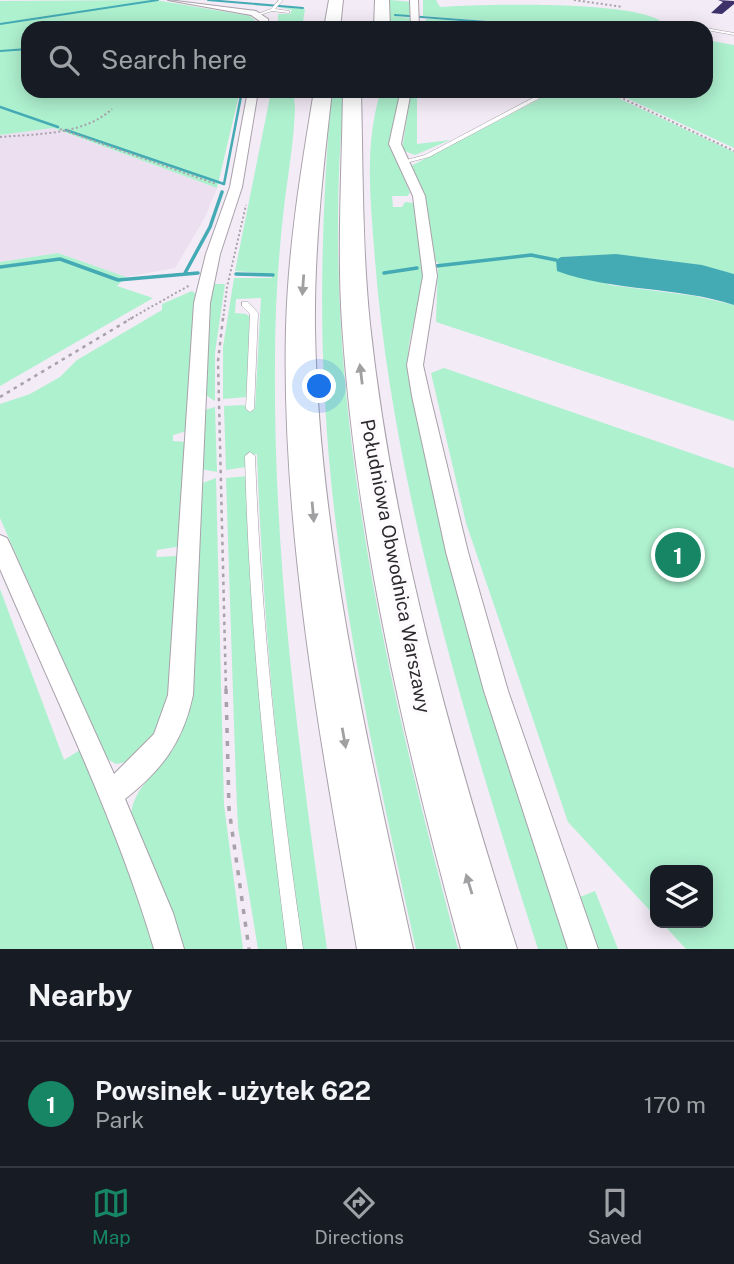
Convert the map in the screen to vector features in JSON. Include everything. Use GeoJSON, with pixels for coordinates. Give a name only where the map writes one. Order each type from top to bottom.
{"type":"FeatureCollection","features":[{"type":"Feature","properties":{"kind":"highway"},"geometry":{"type":"LineString","coordinates":[[333,21],[335,0]]}},
{"type":"Feature","properties":{"kind":"highway"},"geometry":{"type":"LineString","coordinates":[[382,0],[382,21]]}},
{"type":"Feature","properties":{"kind":"highway"},"geometry":{"type":"LineString","coordinates":[[303,98],[309,185]]}},
{"type":"Feature","properties":{"kind":"highway"},"geometry":{"type":"LineString","coordinates":[[322,98],[309,185],[301,309],[304,403],[316,545],[343,729],[385,949]]}},
{"type":"Feature","properties":{"kind":"highway","name":"Południowa Obwodnica Warszawy"},"geometry":{"type":"LineString","coordinates":[[352,98],[351,179],[359,354],[383,518],[435,759],[489,949]]}},
{"type":"Feature","properties":{"kind":"highway"},"geometry":{"type":"LineString","coordinates":[[351,179],[370,98]]}},
{"type":"Feature","properties":{"kind":"street"},"geometry":{"type":"LineString","coordinates":[[172,0],[257,15],[265,21]]}},
{"type":"Feature","properties":{"kind":"street"},"geometry":{"type":"LineString","coordinates":[[414,0],[415,20]]}},
{"type":"Feature","properties":{"kind":"street"},"geometry":{"type":"LineString","coordinates":[[109,794],[155,758],[174,725],[180,704],[186,646],[199,334],[205,283],[236,187],[252,98]]}},
{"type":"Feature","properties":{"kind":"street"},"geometry":{"type":"LineString","coordinates":[[405,98],[395,144],[419,196],[430,276],[415,365],[421,396],[457,552],[496,691],[583,949]]}},
{"type":"Feature","properties":{"kind":"street"},"geometry":{"type":"LineString","coordinates":[[0,544],[109,794],[158,913],[169,949]]}},
{"type":"Feature","properties":{"kind":"lane"},"geometry":{"type":"LineString","coordinates":[[257,15],[276,5],[288,12]]}},
{"type":"Feature","properties":{"kind":"lane"},"geometry":{"type":"LineString","coordinates":[[713,30],[734,34]]}},
{"type":"Feature","properties":{"kind":"lane"},"geometry":{"type":"LineString","coordinates":[[402,162],[427,156],[537,98]]}},
{"type":"Feature","properties":{"kind":"lane"},"geometry":{"type":"LineString","coordinates":[[245,304],[254,313],[250,409]]}},
{"type":"Feature","properties":{"kind":"lane"},"geometry":{"type":"LineString","coordinates":[[250,456],[264,681],[274,788],[295,949]]}},
{"type":"Feature","properties":{"kind":"path"},"geometry":{"type":"LineString","coordinates":[[575,0],[623,6]]}},
{"type":"Feature","properties":{"kind":"path"},"geometry":{"type":"LineString","coordinates":[[622,98],[734,151]]}},
{"type":"Feature","properties":{"kind":"path"},"geometry":{"type":"LineString","coordinates":[[0,137],[52,134],[60,129],[99,122],[112,109]]}},
{"type":"Feature","properties":{"kind":"path"},"geometry":{"type":"LineString","coordinates":[[60,129],[216,184]]}},
{"type":"Feature","properties":{"kind":"path"},"geometry":{"type":"LineString","coordinates":[[249,192],[227,287],[218,361],[229,809],[249,949]]}},
{"type":"Feature","properties":{"kind":"path"},"geometry":{"type":"LineString","coordinates":[[0,397],[145,309],[188,286],[205,283]]}},
{"type":"Feature","properties":{"kind":"shaded area"},"geometry":{"type":"Polygon","coordinates":[[[52,128],[217,188],[205,217],[175,268],[126,277],[58,253],[0,262],[0,135],[52,128]]]}},
{"type":"Feature","properties":{"kind":"green space"},"geometry":{"type":"Polygon","coordinates":[[[155,0],[250,16],[256,21],[21,21],[21,98],[238,98],[217,188],[53,128],[0,135],[0,1],[155,0]]]}},
{"type":"Feature","properties":{"kind":"green space"},"geometry":{"type":"Polygon","coordinates":[[[390,0],[411,2],[412,15],[395,16],[412,18],[412,21],[389,21],[390,0]]]}},
{"type":"Feature","properties":{"kind":"green space"},"geometry":{"type":"Polygon","coordinates":[[[423,0],[436,0],[440,7],[593,7],[624,10],[659,21],[488,21],[423,16],[423,0]]]}},
{"type":"Feature","properties":{"kind":"green space"},"geometry":{"type":"Polygon","coordinates":[[[279,7],[305,9],[303,21],[278,21],[278,14],[290,14],[292,10],[279,7]]]}},
{"type":"Feature","properties":{"kind":"green space"},"geometry":{"type":"Polygon","coordinates":[[[438,19],[463,21],[426,21],[438,19]]]}},
{"type":"Feature","properties":{"kind":"green space"},"geometry":{"type":"Polygon","coordinates":[[[713,41],[734,45],[734,148],[626,98],[713,98],[713,41]]]}},
{"type":"Feature","properties":{"kind":"green space"},"geometry":{"type":"Polygon","coordinates":[[[270,98],[294,98],[292,145],[277,284],[275,341],[278,508],[298,729],[327,949],[303,949],[294,887],[273,702],[257,454],[248,456],[246,467],[226,470],[224,406],[244,405],[248,410],[255,409],[261,298],[236,299],[235,313],[246,314],[251,318],[246,397],[223,399],[223,347],[234,278],[272,278],[273,274],[235,271],[270,98]]]}},
{"type":"Feature","properties":{"kind":"green space"},"geometry":{"type":"Polygon","coordinates":[[[331,98],[344,98],[338,203],[340,311],[349,419],[363,526],[405,739],[458,949],[416,949],[359,677],[330,471],[323,363],[324,210],[331,98]]]}},
{"type":"Feature","properties":{"kind":"green space"},"geometry":{"type":"Polygon","coordinates":[[[379,98],[399,98],[392,149],[410,193],[407,196],[392,196],[393,207],[402,207],[405,202],[413,203],[418,225],[422,273],[408,364],[571,949],[538,949],[460,695],[416,521],[384,346],[375,260],[370,178],[374,117],[379,98]]]}},
{"type":"Feature","properties":{"kind":"green space"},"geometry":{"type":"Polygon","coordinates":[[[410,98],[417,98],[417,144],[450,140],[415,155],[402,150],[410,98]]]}},
{"type":"Feature","properties":{"kind":"green space"},"geometry":{"type":"Polygon","coordinates":[[[542,98],[618,98],[734,152],[734,274],[648,258],[561,257],[610,285],[695,296],[734,305],[734,421],[436,322],[438,262],[432,262],[409,167],[542,98]]]}},
{"type":"Feature","properties":{"kind":"green space"},"geometry":{"type":"Polygon","coordinates":[[[58,253],[126,277],[117,286],[153,298],[0,386],[0,262],[58,253]]]}},
{"type":"Feature","properties":{"kind":"green space"},"geometry":{"type":"Polygon","coordinates":[[[211,284],[225,284],[215,353],[215,401],[204,394],[211,284]]]}},
{"type":"Feature","properties":{"kind":"green space"},"geometry":{"type":"Polygon","coordinates":[[[192,291],[197,295],[187,431],[173,435],[173,441],[186,442],[181,546],[157,550],[156,557],[178,556],[171,676],[164,708],[153,735],[137,755],[116,764],[104,757],[0,518],[0,404],[30,394],[60,377],[77,360],[162,310],[162,304],[192,291]]]}},
{"type":"Feature","properties":{"kind":"green space"},"geometry":{"type":"Polygon","coordinates":[[[444,368],[734,468],[734,949],[686,949],[667,928],[713,928],[713,865],[650,865],[650,911],[568,822],[466,523],[431,373],[444,368]]]}},
{"type":"Feature","properties":{"kind":"green space"},"geometry":{"type":"Polygon","coordinates":[[[215,407],[217,472],[201,469],[205,410],[215,407]]]}},
{"type":"Feature","properties":{"kind":"green space"},"geometry":{"type":"Polygon","coordinates":[[[248,476],[288,949],[258,949],[238,827],[226,478],[248,476]]]}},
{"type":"Feature","properties":{"kind":"green space"},"geometry":{"type":"Polygon","coordinates":[[[216,478],[224,805],[243,949],[180,949],[131,815],[141,788],[176,745],[188,712],[191,699],[200,484],[216,478]]]}},
{"type":"Feature","properties":{"kind":"green space"},"geometry":{"type":"Polygon","coordinates":[[[0,589],[64,760],[80,750],[128,866],[156,949],[0,949],[0,589]]]}},
{"type":"Feature","properties":{"kind":"green space"},"geometry":{"type":"Polygon","coordinates":[[[595,891],[618,949],[597,949],[580,897],[595,891]]]}},
{"type":"Feature","properties":{"kind":"water"},"geometry":{"type":"Polygon","coordinates":[[[616,254],[702,265],[734,274],[734,305],[690,295],[579,278],[557,271],[556,260],[561,257],[616,254]]]}},
{"type":"Feature","properties":{"kind":"building"},"geometry":{"type":"Polygon","coordinates":[[[718,0],[734,1],[734,4],[722,14],[711,13],[723,2],[718,0]]]}},
{"type":"Feature","properties":{"kind":"waterway"},"geometry":{"type":"LineString","coordinates":[[0,24],[158,0]]}},
{"type":"Feature","properties":{"kind":"waterway"},"geometry":{"type":"LineString","coordinates":[[208,0],[303,8]]}},
{"type":"Feature","properties":{"kind":"waterway"},"geometry":{"type":"LineString","coordinates":[[395,15],[473,21]]}},
{"type":"Feature","properties":{"kind":"waterway"},"geometry":{"type":"LineString","coordinates":[[0,51],[21,50]]}},
{"type":"Feature","properties":{"kind":"waterway"},"geometry":{"type":"LineString","coordinates":[[66,130],[224,184],[241,98]]}},
{"type":"Feature","properties":{"kind":"waterway"},"geometry":{"type":"LineString","coordinates":[[0,107],[58,127]]}},
{"type":"Feature","properties":{"kind":"waterway"},"geometry":{"type":"LineString","coordinates":[[185,273],[210,227],[222,192]]}},
{"type":"Feature","properties":{"kind":"waterway"},"geometry":{"type":"LineString","coordinates":[[436,266],[531,255],[556,260]]}},
{"type":"Feature","properties":{"kind":"waterway"},"geometry":{"type":"LineString","coordinates":[[0,267],[60,259],[118,280],[198,273]]}},
{"type":"Feature","properties":{"kind":"waterway"},"geometry":{"type":"LineString","coordinates":[[384,273],[417,268]]}},
{"type":"Feature","properties":{"kind":"waterway"},"geometry":{"type":"LineString","coordinates":[[236,274],[273,275]]}},
{"type":"Feature","properties":{"kind":"place","name":"Powsinek - użytek 622"},"geometry":{"type":"Point","coordinates":[678,555]}}]}
